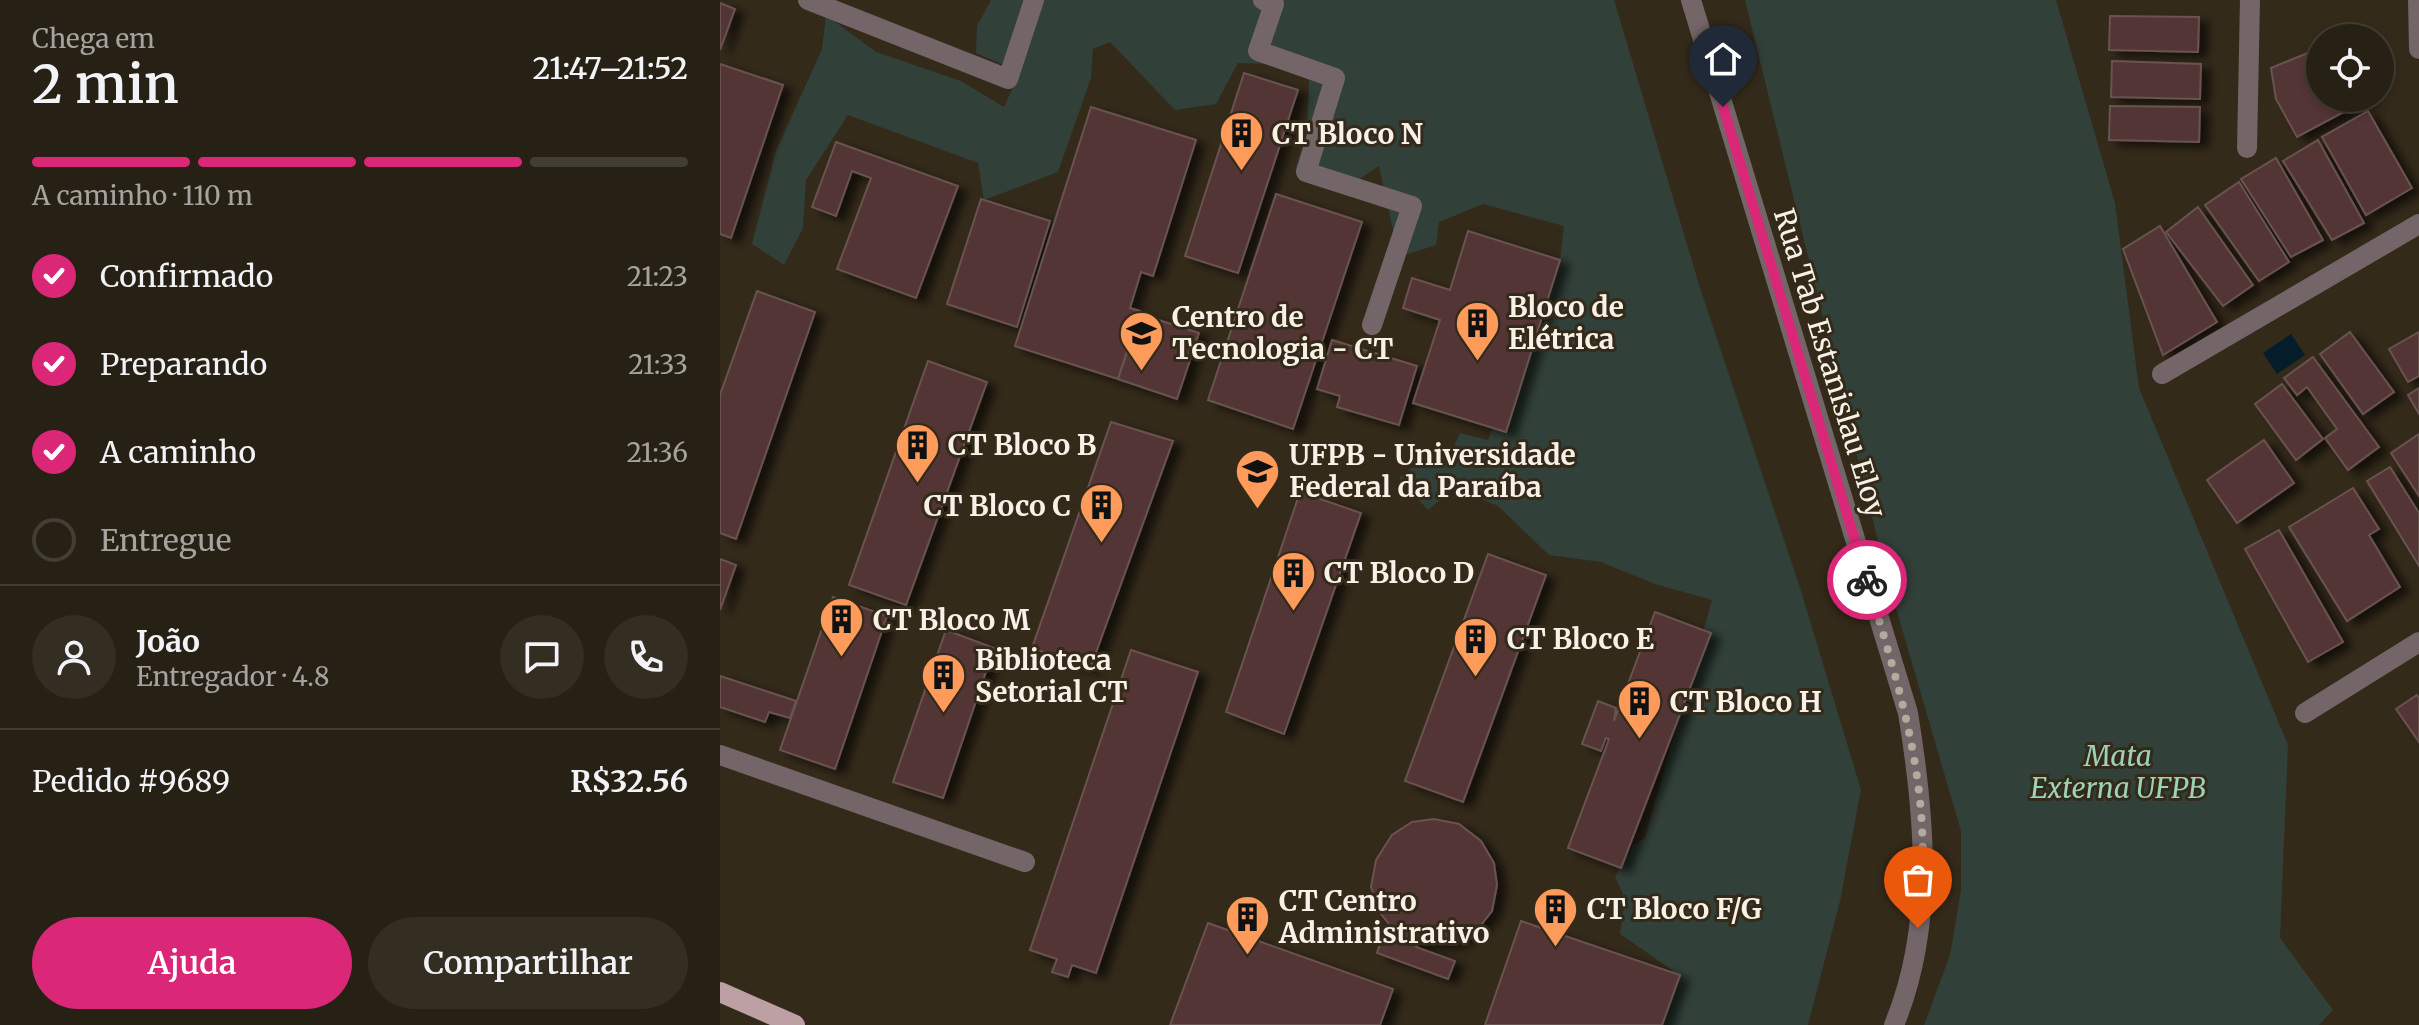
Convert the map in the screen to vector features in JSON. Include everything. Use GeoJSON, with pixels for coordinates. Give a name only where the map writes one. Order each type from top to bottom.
{"type":"FeatureCollection","features":[{"type":"Feature","properties":{"kind":"main road"},"geometry":{"type":"LineString","coordinates":[[720,992],[795,1025]]}},
{"type":"Feature","properties":{"kind":"street"},"geometry":{"type":"LineString","coordinates":[[808,0],[843,6],[1008,79],[1034,0]]}},
{"type":"Feature","properties":{"kind":"street"},"geometry":{"type":"LineString","coordinates":[[1263,0],[1274,4],[1258,51],[1335,78],[1306,172],[1412,206],[1372,325]]}},
{"type":"Feature","properties":{"kind":"street","name":"Rua Tab Estanislau Eloy"},"geometry":{"type":"LineString","coordinates":[[1691,0],[1908,713],[1923,804],[1922,900],[1911,985],[1894,1025]]}},
{"type":"Feature","properties":{"kind":"street"},"geometry":{"type":"LineString","coordinates":[[2247,148],[2250,0]]}},
{"type":"Feature","properties":{"kind":"street"},"geometry":{"type":"LineString","coordinates":[[2418,0],[2419,49]]}},
{"type":"Feature","properties":{"kind":"street"},"geometry":{"type":"LineString","coordinates":[[2162,374],[2419,224]]}},
{"type":"Feature","properties":{"kind":"street"},"geometry":{"type":"LineString","coordinates":[[2305,713],[2419,642]]}},
{"type":"Feature","properties":{"kind":"street"},"geometry":{"type":"LineString","coordinates":[[720,755],[1025,862]]}},
{"type":"Feature","properties":{"kind":"green space"},"geometry":{"type":"Polygon","coordinates":[[[991,0],[1614,0],[1700,288],[1801,591],[1861,790],[1840,901],[1808,1025],[1653,1025],[1672,970],[1620,934],[1625,898],[1615,877],[1633,845],[1645,838],[1712,600],[1655,584],[1601,562],[1549,555],[1498,506],[1455,488],[1428,510],[1399,478],[1422,460],[1450,455],[1460,433],[1488,440],[1560,260],[1564,226],[1483,204],[1439,222],[1436,245],[1399,257],[1379,166],[1351,185],[1295,170],[1307,131],[1309,80],[1276,64],[1238,63],[1216,104],[1175,110],[1110,42],[1093,49],[1091,78],[1058,172],[984,200],[978,163],[848,115],[806,180],[803,228],[784,265],[752,244],[776,151],[822,49],[826,15],[876,52],[961,81],[1004,107],[1020,72],[976,53],[977,26],[991,0]]]}},
{"type":"Feature","properties":{"kind":"green space","name":"Mata Externa UFPB"},"geometry":{"type":"Polygon","coordinates":[[[1745,0],[2056,0],[2115,203],[2139,388],[2288,745],[2280,938],[2333,1010],[2319,1025],[1924,1025],[1950,955],[1961,890],[1961,831],[1886,574],[1745,0]]]}},
{"type":"Feature","properties":{"kind":"water"},"geometry":{"type":"Polygon","coordinates":[[[2291,334],[2305,355],[2277,374],[2263,353],[2291,334]]]}},
{"type":"Feature","properties":{"kind":"building"},"geometry":{"type":"Polygon","coordinates":[[[720,3],[735,9],[720,50],[720,3]]]}},
{"type":"Feature","properties":{"kind":"building"},"geometry":{"type":"Polygon","coordinates":[[[2110,16],[2199,17],[2198,52],[2109,50],[2110,16]]]}},
{"type":"Feature","properties":{"kind":"building"},"geometry":{"type":"Polygon","coordinates":[[[2306,54],[2306,112],[2344,112],[2297,137],[2276,99],[2271,68],[2306,54]]]}},
{"type":"Feature","properties":{"kind":"building"},"geometry":{"type":"Polygon","coordinates":[[[2112,61],[2201,64],[2200,99],[2111,97],[2112,61]]]}},
{"type":"Feature","properties":{"kind":"building"},"geometry":{"type":"Polygon","coordinates":[[[720,64],[783,85],[731,238],[720,234],[720,64]]]}},
{"type":"Feature","properties":{"kind":"building","name":"CT Bloco N"},"geometry":{"type":"Polygon","coordinates":[[[1244,73],[1298,90],[1238,273],[1185,256],[1244,73]]]}},
{"type":"Feature","properties":{"kind":"building"},"geometry":{"type":"Polygon","coordinates":[[[2110,106],[2200,107],[2199,142],[2109,140],[2110,106]]]}},
{"type":"Feature","properties":{"kind":"building"},"geometry":{"type":"Polygon","coordinates":[[[1091,107],[1196,140],[1153,276],[1141,272],[1130,308],[1140,311],[1137,322],[1126,319],[1121,336],[1131,339],[1118,379],[1015,346],[1091,107]]]}},
{"type":"Feature","properties":{"kind":"building"},"geometry":{"type":"Polygon","coordinates":[[[2369,112],[2412,188],[2366,215],[2322,137],[2369,112]]]}},
{"type":"Feature","properties":{"kind":"building"},"geometry":{"type":"Polygon","coordinates":[[[2318,140],[2364,223],[2332,240],[2283,161],[2318,140]]]}},
{"type":"Feature","properties":{"kind":"building"},"geometry":{"type":"Polygon","coordinates":[[[836,142],[958,186],[916,298],[837,269],[871,178],[852,171],[836,216],[812,207],[836,142]]]}},
{"type":"Feature","properties":{"kind":"building"},"geometry":{"type":"Polygon","coordinates":[[[2276,158],[2323,240],[2291,257],[2241,179],[2276,158]]]}},
{"type":"Feature","properties":{"kind":"building"},"geometry":{"type":"Polygon","coordinates":[[[2239,182],[2289,262],[2259,281],[2205,205],[2239,182]]]}},
{"type":"Feature","properties":{"kind":"building"},"geometry":{"type":"Polygon","coordinates":[[[1276,194],[1362,222],[1293,429],[1208,400],[1276,194]]]}},
{"type":"Feature","properties":{"kind":"building"},"geometry":{"type":"Polygon","coordinates":[[[981,199],[1050,221],[1017,327],[947,304],[981,199]]]}},
{"type":"Feature","properties":{"kind":"building"},"geometry":{"type":"Polygon","coordinates":[[[2198,207],[2253,285],[2223,306],[2166,232],[2198,207]]]}},
{"type":"Feature","properties":{"kind":"building"},"geometry":{"type":"Polygon","coordinates":[[[2160,226],[2217,322],[2163,355],[2123,249],[2160,226]]]}},
{"type":"Feature","properties":{"kind":"building","name":"Bloco de Elétrica"},"geometry":{"type":"Polygon","coordinates":[[[1468,231],[1560,260],[1506,432],[1413,403],[1440,320],[1403,308],[1412,278],[1450,290],[1468,231]]]}},
{"type":"Feature","properties":{"kind":"building"},"geometry":{"type":"Polygon","coordinates":[[[757,291],[815,312],[736,539],[720,533],[720,395],[757,291]]]}},
{"type":"Feature","properties":{"kind":"building"},"geometry":{"type":"Polygon","coordinates":[[[1140,314],[1199,333],[1177,399],[1118,379],[1140,314]]]}},
{"type":"Feature","properties":{"kind":"building"},"geometry":{"type":"Polygon","coordinates":[[[2350,332],[2394,392],[2363,414],[2320,354],[2350,332]]]}},
{"type":"Feature","properties":{"kind":"building"},"geometry":{"type":"Polygon","coordinates":[[[2419,332],[2419,376],[2408,382],[2389,349],[2419,332]]]}},
{"type":"Feature","properties":{"kind":"building"},"geometry":{"type":"Polygon","coordinates":[[[1332,340],[1417,366],[1399,425],[1337,407],[1340,396],[1317,389],[1332,340]]]}},
{"type":"Feature","properties":{"kind":"building"},"geometry":{"type":"Polygon","coordinates":[[[2313,357],[2379,447],[2348,470],[2325,438],[2337,429],[2307,387],[2297,395],[2284,378],[2313,357]]]}},
{"type":"Feature","properties":{"kind":"building","name":"CT Bloco B"},"geometry":{"type":"Polygon","coordinates":[[[928,361],[987,382],[906,605],[849,585],[928,361]]]}},
{"type":"Feature","properties":{"kind":"building"},"geometry":{"type":"Polygon","coordinates":[[[2282,384],[2323,439],[2296,460],[2255,404],[2282,384]]]}},
{"type":"Feature","properties":{"kind":"building"},"geometry":{"type":"Polygon","coordinates":[[[2419,388],[2419,414],[2408,395],[2419,388]]]}},
{"type":"Feature","properties":{"kind":"building","name":"CT Bloco C"},"geometry":{"type":"Polygon","coordinates":[[[1111,422],[1173,441],[1090,669],[1032,648],[1111,422]]]}},
{"type":"Feature","properties":{"kind":"building"},"geometry":{"type":"Polygon","coordinates":[[[2419,434],[2419,496],[2391,453],[2419,434]]]}},
{"type":"Feature","properties":{"kind":"building"},"geometry":{"type":"Polygon","coordinates":[[[2264,440],[2294,483],[2237,523],[2207,480],[2264,440]]]}},
{"type":"Feature","properties":{"kind":"building"},"geometry":{"type":"Polygon","coordinates":[[[2390,467],[2419,513],[2419,566],[2367,481],[2390,467]]]}},
{"type":"Feature","properties":{"kind":"building"},"geometry":{"type":"Polygon","coordinates":[[[2353,488],[2379,529],[2369,535],[2400,587],[2347,621],[2289,527],[2353,488]]]}},
{"type":"Feature","properties":{"kind":"building","name":"CT Bloco D"},"geometry":{"type":"Polygon","coordinates":[[[1300,492],[1361,513],[1284,734],[1226,712],[1300,492]]]}},
{"type":"Feature","properties":{"kind":"building"},"geometry":{"type":"Polygon","coordinates":[[[2279,530],[2343,642],[2308,662],[2245,549],[2279,530]]]}},
{"type":"Feature","properties":{"kind":"building","name":"CT Bloco E"},"geometry":{"type":"Polygon","coordinates":[[[1488,554],[1546,575],[1463,802],[1405,781],[1488,554]]]}},
{"type":"Feature","properties":{"kind":"building"},"geometry":{"type":"Polygon","coordinates":[[[720,559],[736,565],[720,610],[720,559]]]}},
{"type":"Feature","properties":{"kind":"building","name":"CT Bloco M"},"geometry":{"type":"Polygon","coordinates":[[[833,597],[887,616],[835,769],[780,750],[833,597]]]}},
{"type":"Feature","properties":{"kind":"building","name":"CT Bloco H"},"geometry":{"type":"Polygon","coordinates":[[[1655,612],[1711,633],[1621,868],[1568,848],[1609,739],[1606,738],[1601,751],[1582,744],[1598,701],[1616,708],[1614,721],[1655,612]]]}},
{"type":"Feature","properties":{"kind":"building","name":"Biblioteca Setorial CT"},"geometry":{"type":"Polygon","coordinates":[[[946,630],[994,648],[943,798],[893,782],[946,630]]]}},
{"type":"Feature","properties":{"kind":"building"},"geometry":{"type":"Polygon","coordinates":[[[1131,650],[1198,672],[1096,973],[1072,965],[1068,977],[1052,972],[1057,959],[1030,950],[1131,650]]]}},
{"type":"Feature","properties":{"kind":"building"},"geometry":{"type":"Polygon","coordinates":[[[720,676],[796,701],[790,718],[769,712],[765,722],[720,707],[720,676]]]}},
{"type":"Feature","properties":{"kind":"building"},"geometry":{"type":"Polygon","coordinates":[[[2417,695],[2419,698],[2419,742],[2396,709],[2417,695]]]}},
{"type":"Feature","properties":{"kind":"building"},"geometry":{"type":"Polygon","coordinates":[[[1434,819],[1459,824],[1481,841],[1494,863],[1497,885],[1492,911],[1477,930],[1453,944],[1418,943],[1416,947],[1455,961],[1448,979],[1377,953],[1383,935],[1410,945],[1412,941],[1393,929],[1378,910],[1371,887],[1376,860],[1392,835],[1412,822],[1434,819]]]}},
{"type":"Feature","properties":{"kind":"building","name":"CT Bloco F/G"},"geometry":{"type":"Polygon","coordinates":[[[1521,921],[1680,975],[1662,1025],[1485,1025],[1521,921]]]}},
{"type":"Feature","properties":{"kind":"building","name":"CT Centro Administrativo"},"geometry":{"type":"Polygon","coordinates":[[[1208,923],[1393,989],[1380,1025],[1170,1025],[1208,923]]]}},
{"type":"Feature","properties":{"kind":"way so far"},"geometry":{"type":"LineString","coordinates":[[1867,580],[1908,713],[1923,804],[1922,900],[1918,928]]}},
{"type":"Feature","properties":{"kind":"place","name":"CT Bloco N"},"geometry":{"type":"Point","coordinates":[1241,173]}},
{"type":"Feature","properties":{"kind":"place","name":"Bloco de Elétrica"},"geometry":{"type":"Point","coordinates":[1477,362]}},
{"type":"Feature","properties":{"kind":"place","name":"Centro de Tecnologia - CT"},"geometry":{"type":"Point","coordinates":[1141,372]}},
{"type":"Feature","properties":{"kind":"place","name":"CT Bloco B"},"geometry":{"type":"Point","coordinates":[917,484]}},
{"type":"Feature","properties":{"kind":"place","name":"UFPB - Universidade Federal da Paraíba"},"geometry":{"type":"Point","coordinates":[1258,510]}},
{"type":"Feature","properties":{"kind":"place","name":"CT Bloco C"},"geometry":{"type":"Point","coordinates":[1102,545]}},
{"type":"Feature","properties":{"kind":"place","name":"CT Bloco D"},"geometry":{"type":"Point","coordinates":[1293,612]}},
{"type":"Feature","properties":{"kind":"place","name":"CT Bloco M"},"geometry":{"type":"Point","coordinates":[842,659]}},
{"type":"Feature","properties":{"kind":"place","name":"CT Bloco E"},"geometry":{"type":"Point","coordinates":[1476,678]}},
{"type":"Feature","properties":{"kind":"place","name":"Biblioteca Setorial CT"},"geometry":{"type":"Point","coordinates":[944,715]}},
{"type":"Feature","properties":{"kind":"place","name":"CT Bloco H"},"geometry":{"type":"Point","coordinates":[1639,741]}},
{"type":"Feature","properties":{"kind":"place","name":"CT Bloco F/G"},"geometry":{"type":"Point","coordinates":[1556,948]}},
{"type":"Feature","properties":{"kind":"place","name":"CT Centro Administrativo"},"geometry":{"type":"Point","coordinates":[1248,956]}},
{"type":"Feature","properties":{"kind":"route"},"geometry":{"type":"LineString","coordinates":[[1723,107],[1867,580]]}}]}
